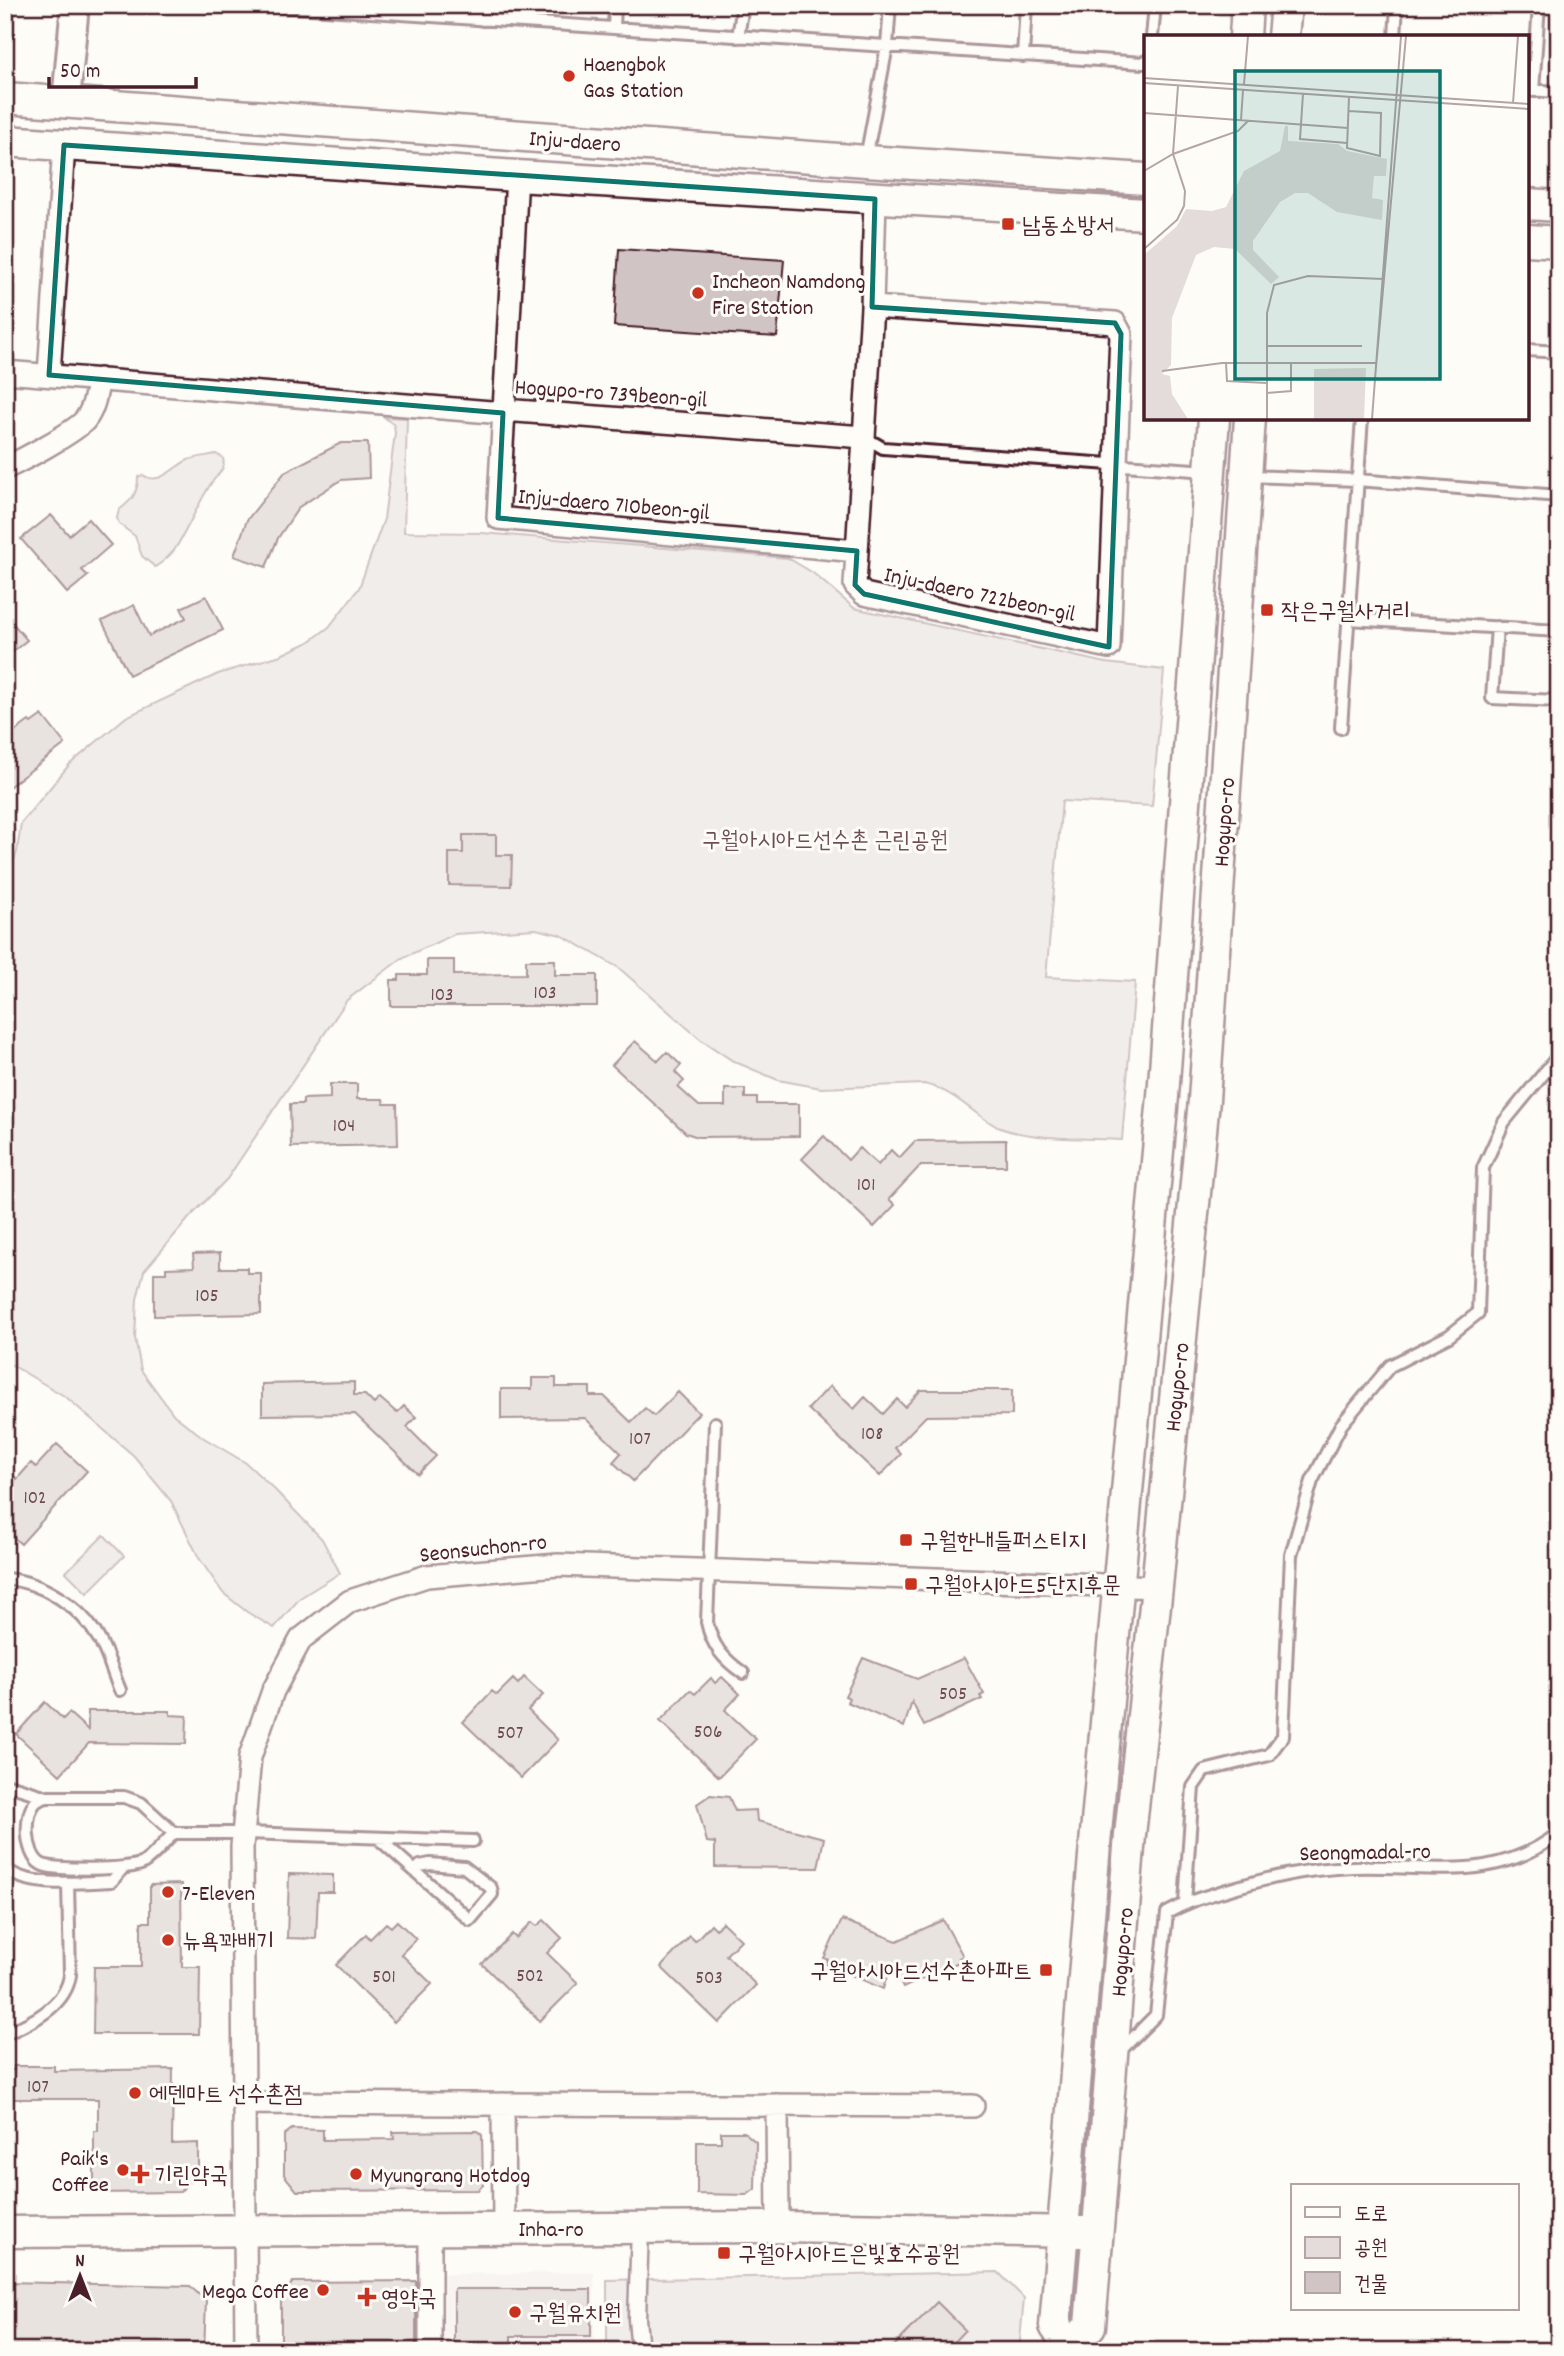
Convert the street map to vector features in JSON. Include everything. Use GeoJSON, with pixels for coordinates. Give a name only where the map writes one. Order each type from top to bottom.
{"type":"FeatureCollection","features":[{"type":"Feature","properties":{"kind":"main road"},"geometry":{"type":"LineString","coordinates":[[1245,35],[1247,5]]}},
{"type":"Feature","properties":{"kind":"main road"},"geometry":{"type":"LineString","coordinates":[[1283,35],[1286,5]]}},
{"type":"Feature","properties":{"kind":"main road","name":"Inju-daero"},"geometry":{"type":"LineString","coordinates":[[5,98],[1144,179]]}},
{"type":"Feature","properties":{"kind":"main road","name":"Inju-daero"},"geometry":{"type":"LineString","coordinates":[[5,141],[875,199],[1144,214]]}},
{"type":"Feature","properties":{"kind":"main road"},"geometry":{"type":"LineString","coordinates":[[1529,204],[1559,206]]}},
{"type":"Feature","properties":{"kind":"main road"},"geometry":{"type":"LineString","coordinates":[[1529,240],[1559,242]]}},
{"type":"Feature","properties":{"kind":"main road","name":"Hogupo-ro"},"geometry":{"type":"LineString","coordinates":[[1214,420],[1163,1096],[1062,2231],[1055,2326],[1070,2349],[1090,2326],[1130,1835],[1204,1100],[1250,420]]}},
{"type":"Feature","properties":{"kind":"main road","name":"Inha-ro"},"geometry":{"type":"LineString","coordinates":[[5,2232],[778,2227],[1097,2232]]}},
{"type":"Feature","properties":{"kind":"street"},"geometry":{"type":"LineString","coordinates":[[65,101],[75,5]]}},
{"type":"Feature","properties":{"kind":"street"},"geometry":{"type":"LineString","coordinates":[[49,375],[64,145]]}},
{"type":"Feature","properties":{"kind":"street","name":"Inju-daero 710beon-gil"},"geometry":{"type":"LineString","coordinates":[[517,176],[498,518],[858,551]]}},
{"type":"Feature","properties":{"kind":"street","name":"Inju-daero 722beon-gil"},"geometry":{"type":"LineString","coordinates":[[875,199],[872,307],[855,584],[864,594],[1109,647],[1116,466]]}},
{"type":"Feature","properties":{"kind":"street"},"geometry":{"type":"LineString","coordinates":[[872,307],[1115,323],[1121,334],[1116,466]]}},
{"type":"Feature","properties":{"kind":"street","name":"Hogupo-ro 739beon-gil"},"geometry":{"type":"LineString","coordinates":[[5,372],[491,412],[503,410],[864,437]]}},
{"type":"Feature","properties":{"kind":"street"},"geometry":{"type":"LineString","coordinates":[[5,468],[23,460],[84,422],[94,404],[99,379]]}},
{"type":"Feature","properties":{"kind":"street","name":"Seonsuchon-ro"},"geometry":{"type":"LineString","coordinates":[[246,2351],[243,1833],[250,1757],[273,1691],[301,1639],[350,1601],[427,1576],[558,1565],[1157,1587]]}},
{"type":"Feature","properties":{"kind":"street"},"geometry":{"type":"LineString","coordinates":[[244,2103],[973,2106]]}},
{"type":"Feature","properties":{"kind":"street"},"geometry":{"type":"LineString","coordinates":[[503,2104],[504,2228]]}},
{"type":"Feature","properties":{"kind":"street"},"geometry":{"type":"LineString","coordinates":[[777,2105],[778,2227]]}},
{"type":"Feature","properties":{"kind":"street"},"geometry":{"type":"LineString","coordinates":[[640,2228],[637,2319],[640,2351]]}},
{"type":"Feature","properties":{"kind":"street"},"geometry":{"type":"LineString","coordinates":[[430,2229],[430,2351]]}},
{"type":"Feature","properties":{"kind":"lane"},"geometry":{"type":"LineString","coordinates":[[265,5],[350,8],[614,29],[1144,62]]}},
{"type":"Feature","properties":{"kind":"lane"},"geometry":{"type":"LineString","coordinates":[[482,20],[483,5]]}},
{"type":"Feature","properties":{"kind":"lane"},"geometry":{"type":"LineString","coordinates":[[614,29],[615,5]]}},
{"type":"Feature","properties":{"kind":"lane"},"geometry":{"type":"LineString","coordinates":[[738,37],[743,5]]}},
{"type":"Feature","properties":{"kind":"lane"},"geometry":{"type":"LineString","coordinates":[[866,161],[887,46],[890,5]]}},
{"type":"Feature","properties":{"kind":"lane"},"geometry":{"type":"LineString","coordinates":[[1023,56],[1027,5]]}},
{"type":"Feature","properties":{"kind":"lane"},"geometry":{"type":"LineString","coordinates":[[1152,35],[1155,5]]}},
{"type":"Feature","properties":{"kind":"lane"},"geometry":{"type":"LineString","coordinates":[[1395,35],[1397,5]]}},
{"type":"Feature","properties":{"kind":"lane"},"geometry":{"type":"LineString","coordinates":[[1539,5],[1530,90],[1559,92]]}},
{"type":"Feature","properties":{"kind":"lane"},"geometry":{"type":"LineString","coordinates":[[1529,350],[1559,352]]}},
{"type":"Feature","properties":{"kind":"lane"},"geometry":{"type":"LineString","coordinates":[[1341,728],[1362,420]]}},
{"type":"Feature","properties":{"kind":"lane","name":"Hogupo-ro 739beon-gil"},"geometry":{"type":"LineString","coordinates":[[864,437],[883,448],[1210,471]]}},
{"type":"Feature","properties":{"kind":"lane"},"geometry":{"type":"LineString","coordinates":[[1245,476],[1357,480],[1559,496]]}},
{"type":"Feature","properties":{"kind":"lane"},"geometry":{"type":"LineString","coordinates":[[1348,619],[1559,631]]}},
{"type":"Feature","properties":{"kind":"lane"},"geometry":{"type":"LineString","coordinates":[[1497,627],[1492,698],[1557,701]]}},
{"type":"Feature","properties":{"kind":"lane"},"geometry":{"type":"LineString","coordinates":[[1112,2059],[1156,2015],[1167,1913],[1185,1903],[1193,1787],[1204,1771],[1269,1755],[1283,1736],[1291,1555],[1312,1481],[1341,1425],[1390,1366],[1449,1336],[1478,1313],[1483,1168],[1504,1122],[1559,1055]]}},
{"type":"Feature","properties":{"kind":"lane"},"geometry":{"type":"LineString","coordinates":[[715,1423],[707,1622],[716,1650],[743,1673]]}},
{"type":"Feature","properties":{"kind":"lane"},"geometry":{"type":"LineString","coordinates":[[5,1579],[23,1580],[52,1593],[83,1617],[100,1640],[120,1690]]}},
{"type":"Feature","properties":{"kind":"lane"},"geometry":{"type":"LineString","coordinates":[[5,1784],[47,1797],[124,1797],[141,1803],[174,1833],[473,1841]]}},
{"type":"Feature","properties":{"kind":"lane"},"geometry":{"type":"LineString","coordinates":[[47,1797],[36,1801],[28,1816],[29,1851],[40,1864],[53,1868],[122,1869],[142,1864],[174,1833]]}},
{"type":"Feature","properties":{"kind":"lane","name":"Seongmadal-ro"},"geometry":{"type":"LineString","coordinates":[[1185,1903],[1273,1876],[1305,1871],[1355,1867],[1447,1870],[1501,1864],[1547,1843],[1559,1833]]}},
{"type":"Feature","properties":{"kind":"lane"},"geometry":{"type":"LineString","coordinates":[[378,1838],[416,1872],[470,1920],[492,1894],[491,1888],[464,1867],[430,1864],[420,1866],[416,1872]]}},
{"type":"Feature","properties":{"kind":"lane"},"geometry":{"type":"LineString","coordinates":[[5,1868],[15,1876],[28,1880],[68,1883],[112,1881],[122,1869]]}},
{"type":"Feature","properties":{"kind":"lane"},"geometry":{"type":"LineString","coordinates":[[5,2034],[41,2015],[58,2001],[69,1987],[71,1975],[68,1883]]}},
{"type":"Feature","properties":{"kind":"highlighted area"},"geometry":{"type":"Polygon","coordinates":[[[64,145],[875,199],[872,307],[1115,323],[1121,334],[1109,647],[864,594],[855,585],[857,551],[498,518],[503,413],[49,375],[64,145]]]}},
{"type":"Feature","properties":{"kind":"shaded area","name":"구월유치원"},"geometry":{"type":"Polygon","coordinates":[[[594,2273],[594,2351],[436,2351],[437,2274],[594,2273]]]}},
{"type":"Feature","properties":{"kind":"green space","name":"구월아시아드선수촌 근린공원"},"geometry":{"type":"Polygon","coordinates":[[[384,417],[407,418],[404,532],[482,533],[788,558],[813,573],[854,608],[1106,663],[1164,670],[1152,806],[1062,801],[1046,977],[1135,982],[1122,1140],[1041,1136],[1010,1131],[988,1121],[946,1092],[924,1084],[821,1088],[778,1080],[733,1061],[700,1039],[619,968],[561,935],[536,929],[455,934],[402,958],[347,1000],[227,1179],[144,1271],[137,1299],[135,1338],[141,1370],[174,1415],[204,1438],[246,1463],[275,1490],[322,1539],[340,1573],[300,1598],[274,1628],[223,1593],[199,1558],[171,1501],[134,1456],[66,1397],[5,1361],[5,883],[17,852],[21,823],[69,765],[126,717],[218,674],[281,655],[309,642],[329,627],[359,588],[384,519],[395,433],[394,425],[384,417]]]}},
{"type":"Feature","properties":{"kind":"green space"},"geometry":{"type":"Polygon","coordinates":[[[216,454],[223,458],[222,468],[175,549],[155,567],[142,556],[135,536],[119,524],[119,510],[133,496],[138,477],[143,475],[155,479],[188,460],[216,454]]]}},
{"type":"Feature","properties":{"kind":"green space"},"geometry":{"type":"Polygon","coordinates":[[[104,1535],[124,1556],[87,1593],[66,1572],[104,1535]]]}},
{"type":"Feature","properties":{"kind":"green space"},"geometry":{"type":"Polygon","coordinates":[[[998,2272],[1024,2298],[1019,2351],[607,2351],[607,2280],[998,2272]]]}},
{"type":"Feature","properties":{"kind":"building","name":"Incheon Namdong Fire Station"},"geometry":{"type":"Polygon","coordinates":[[[619,249],[784,260],[777,337],[614,326],[619,249]]]}},
{"type":"Feature","properties":{"kind":"building"},"geometry":{"type":"Polygon","coordinates":[[[341,443],[368,443],[369,478],[341,480],[299,507],[278,538],[266,567],[234,556],[247,520],[285,472],[341,443]]]}},
{"type":"Feature","properties":{"kind":"building"},"geometry":{"type":"Polygon","coordinates":[[[51,515],[69,535],[88,519],[111,545],[82,570],[88,576],[67,593],[21,539],[51,515]]]}},
{"type":"Feature","properties":{"kind":"building"},"geometry":{"type":"Polygon","coordinates":[[[206,596],[223,630],[129,675],[102,621],[134,605],[149,636],[186,618],[181,608],[206,596]]]}},
{"type":"Feature","properties":{"kind":"building"},"geometry":{"type":"Polygon","coordinates":[[[5,614],[27,640],[5,658],[5,614]]]}},
{"type":"Feature","properties":{"kind":"building"},"geometry":{"type":"Polygon","coordinates":[[[42,715],[65,744],[5,790],[5,719],[14,732],[42,715]]]}},
{"type":"Feature","properties":{"kind":"building"},"geometry":{"type":"Polygon","coordinates":[[[463,835],[496,835],[496,855],[512,855],[511,886],[449,885],[449,853],[463,853],[463,835]]]}},
{"type":"Feature","properties":{"kind":"building"},"geometry":{"type":"Polygon","coordinates":[[[427,960],[454,960],[454,975],[526,974],[526,960],[555,960],[555,975],[597,975],[597,1006],[391,1006],[391,980],[399,980],[399,975],[427,975],[427,960]]]}},
{"type":"Feature","properties":{"kind":"building"},"geometry":{"type":"Polygon","coordinates":[[[635,1041],[658,1061],[667,1052],[681,1065],[675,1072],[684,1081],[678,1087],[699,1106],[725,1106],[725,1089],[745,1089],[745,1098],[757,1098],[757,1104],[799,1104],[799,1136],[698,1137],[686,1133],[612,1065],[635,1041]]]}},
{"type":"Feature","properties":{"kind":"building"},"geometry":{"type":"Polygon","coordinates":[[[330,1084],[357,1084],[357,1099],[383,1099],[384,1104],[397,1104],[398,1145],[291,1147],[290,1104],[303,1104],[303,1099],[330,1098],[330,1084]]]}},
{"type":"Feature","properties":{"kind":"building"},"geometry":{"type":"Polygon","coordinates":[[[824,1136],[848,1160],[859,1148],[878,1165],[891,1150],[899,1158],[915,1141],[1006,1140],[1006,1166],[920,1166],[889,1199],[895,1205],[874,1227],[802,1159],[824,1136]]]}},
{"type":"Feature","properties":{"kind":"building"},"geometry":{"type":"Polygon","coordinates":[[[220,1253],[220,1268],[247,1268],[247,1273],[261,1273],[261,1314],[154,1316],[154,1273],[166,1273],[166,1268],[194,1267],[193,1254],[220,1253]]]}},
{"type":"Feature","properties":{"kind":"building"},"geometry":{"type":"Polygon","coordinates":[[[532,1378],[556,1378],[556,1387],[590,1387],[590,1396],[604,1396],[631,1422],[645,1408],[654,1416],[678,1392],[699,1413],[633,1481],[613,1462],[621,1453],[585,1418],[501,1419],[501,1389],[532,1389],[532,1378]]]}},
{"type":"Feature","properties":{"kind":"building"},"geometry":{"type":"Polygon","coordinates":[[[354,1382],[354,1395],[365,1395],[374,1404],[380,1398],[397,1413],[404,1406],[416,1417],[407,1427],[436,1456],[418,1474],[355,1414],[262,1415],[262,1384],[354,1382]]]}},
{"type":"Feature","properties":{"kind":"building"},"geometry":{"type":"Polygon","coordinates":[[[830,1386],[854,1409],[865,1397],[883,1414],[897,1399],[905,1407],[921,1390],[1012,1390],[1012,1415],[926,1416],[895,1448],[901,1454],[880,1476],[808,1409],[830,1386]]]}},
{"type":"Feature","properties":{"kind":"building"},"geometry":{"type":"Polygon","coordinates":[[[57,1444],[87,1471],[21,1544],[5,1530],[5,1468],[17,1479],[31,1463],[36,1467],[57,1444]]]}},
{"type":"Feature","properties":{"kind":"building"},"geometry":{"type":"Polygon","coordinates":[[[863,1658],[917,1679],[964,1658],[984,1694],[980,1696],[982,1699],[924,1726],[912,1702],[904,1727],[847,1702],[849,1698],[845,1696],[863,1658]]]}},
{"type":"Feature","properties":{"kind":"building"},"geometry":{"type":"Polygon","coordinates":[[[524,1677],[543,1695],[528,1710],[558,1740],[521,1778],[463,1722],[492,1691],[497,1695],[513,1679],[518,1684],[524,1677]]]}},
{"type":"Feature","properties":{"kind":"building"},"geometry":{"type":"Polygon","coordinates":[[[722,1677],[740,1694],[725,1710],[756,1739],[719,1777],[660,1721],[690,1690],[695,1694],[711,1678],[715,1683],[722,1677]]]}},
{"type":"Feature","properties":{"kind":"building"},"geometry":{"type":"Polygon","coordinates":[[[45,1702],[63,1719],[69,1713],[88,1730],[88,1711],[170,1711],[170,1715],[187,1716],[186,1744],[89,1743],[60,1775],[16,1734],[45,1702]]]}},
{"type":"Feature","properties":{"kind":"building"},"geometry":{"type":"Polygon","coordinates":[[[710,1795],[729,1797],[735,1811],[756,1810],[757,1821],[824,1838],[818,1868],[715,1867],[715,1843],[707,1842],[697,1804],[710,1795]]]}},
{"type":"Feature","properties":{"kind":"building"},"geometry":{"type":"Polygon","coordinates":[[[289,1874],[333,1875],[333,1892],[318,1892],[316,1939],[287,1938],[289,1874]]]}},
{"type":"Feature","properties":{"kind":"building"},"geometry":{"type":"Polygon","coordinates":[[[181,1884],[182,1967],[200,1967],[199,2034],[93,2034],[94,1967],[141,1967],[141,1922],[150,1922],[150,1885],[181,1884]]]}},
{"type":"Feature","properties":{"kind":"building"},"geometry":{"type":"Polygon","coordinates":[[[544,1920],[562,1938],[547,1953],[578,1983],[540,2021],[482,1964],[512,1934],[516,1938],[532,1922],[537,1926],[544,1920]]]}},
{"type":"Feature","properties":{"kind":"building"},"geometry":{"type":"Polygon","coordinates":[[[842,1920],[897,1941],[943,1920],[963,1956],[959,1958],[961,1961],[903,1988],[891,1964],[883,1989],[826,1964],[828,1960],[824,1958],[842,1920]]]}},
{"type":"Feature","properties":{"kind":"building"},"geometry":{"type":"Polygon","coordinates":[[[397,1921],[416,1939],[401,1954],[432,1984],[394,2022],[336,1965],[366,1934],[370,1939],[386,1923],[391,1927],[397,1921]]]}},
{"type":"Feature","properties":{"kind":"building"},"geometry":{"type":"Polygon","coordinates":[[[722,1922],[741,1940],[726,1955],[756,1985],[719,2023],[661,1967],[690,1936],[695,1941],[711,1924],[716,1929],[722,1922]]]}},
{"type":"Feature","properties":{"kind":"building"},"geometry":{"type":"Polygon","coordinates":[[[14,2066],[54,2066],[54,2071],[173,2069],[172,2144],[198,2143],[198,2171],[180,2192],[94,2193],[94,2131],[98,2131],[98,2099],[5,2099],[5,2070],[14,2070],[14,2066]]]}},
{"type":"Feature","properties":{"kind":"building"},"geometry":{"type":"Polygon","coordinates":[[[292,2129],[323,2130],[323,2140],[394,2139],[393,2132],[477,2131],[482,2135],[483,2185],[478,2190],[297,2191],[284,2175],[284,2135],[292,2129]]]}},
{"type":"Feature","properties":{"kind":"building"},"geometry":{"type":"Polygon","coordinates":[[[721,2132],[744,2132],[756,2142],[755,2189],[747,2195],[697,2194],[697,2142],[721,2142],[721,2132]]]}},
{"type":"Feature","properties":{"kind":"building"},"geometry":{"type":"Polygon","coordinates":[[[416,2281],[416,2351],[281,2351],[281,2296],[293,2282],[416,2281]]]}},
{"type":"Feature","properties":{"kind":"building"},"geometry":{"type":"Polygon","coordinates":[[[5,2282],[190,2286],[206,2301],[204,2351],[5,2349],[5,2282]]]}},
{"type":"Feature","properties":{"kind":"building"},"geometry":{"type":"Polygon","coordinates":[[[454,2289],[591,2289],[591,2336],[511,2336],[511,2351],[454,2351],[454,2289]]]}},
{"type":"Feature","properties":{"kind":"building"},"geometry":{"type":"Polygon","coordinates":[[[937,2302],[965,2330],[945,2351],[889,2351],[937,2302]]]}},
{"type":"Feature","properties":{"kind":"place","name":"Haengbok Gas Station"},"geometry":{"type":"Point","coordinates":[569,76]}},
{"type":"Feature","properties":{"kind":"place","name":"남동소방서"},"geometry":{"type":"Point","coordinates":[1008,224]}},
{"type":"Feature","properties":{"kind":"place","name":"Incheon Namdong Fire Station"},"geometry":{"type":"Point","coordinates":[698,293]}},
{"type":"Feature","properties":{"kind":"place","name":"작은구월사거리"},"geometry":{"type":"Point","coordinates":[1267,610]}},
{"type":"Feature","properties":{"kind":"place","name":"구월한내들퍼스티지"},"geometry":{"type":"Point","coordinates":[906,1540]}},
{"type":"Feature","properties":{"kind":"place","name":"구월아시아드5단지후문"},"geometry":{"type":"Point","coordinates":[911,1584]}},
{"type":"Feature","properties":{"kind":"place","name":"7-Eleven"},"geometry":{"type":"Point","coordinates":[168,1892]}},
{"type":"Feature","properties":{"kind":"place","name":"뉴욕꽈배기"},"geometry":{"type":"Point","coordinates":[168,1940]}},
{"type":"Feature","properties":{"kind":"place","name":"구월아시아드선수촌아파트"},"geometry":{"type":"Point","coordinates":[1046,1970]}},
{"type":"Feature","properties":{"kind":"place","name":"에덴마트 선수촌점"},"geometry":{"type":"Point","coordinates":[135,2093]}},
{"type":"Feature","properties":{"kind":"place","name":"Paik's Coffee"},"geometry":{"type":"Point","coordinates":[123,2170]}},
{"type":"Feature","properties":{"kind":"place","name":"기린약국"},"geometry":{"type":"Point","coordinates":[140,2174]}},
{"type":"Feature","properties":{"kind":"place","name":"Myungrang Hotdog"},"geometry":{"type":"Point","coordinates":[356,2174]}},
{"type":"Feature","properties":{"kind":"place","name":"구월아시아드은빛호수공원"},"geometry":{"type":"Point","coordinates":[724,2253]}},
{"type":"Feature","properties":{"kind":"place","name":"Mega Coffee"},"geometry":{"type":"Point","coordinates":[323,2290]}},
{"type":"Feature","properties":{"kind":"place","name":"영약국"},"geometry":{"type":"Point","coordinates":[367,2297]}},
{"type":"Feature","properties":{"kind":"place","name":"구월유치원"},"geometry":{"type":"Point","coordinates":[515,2312]}}]}
